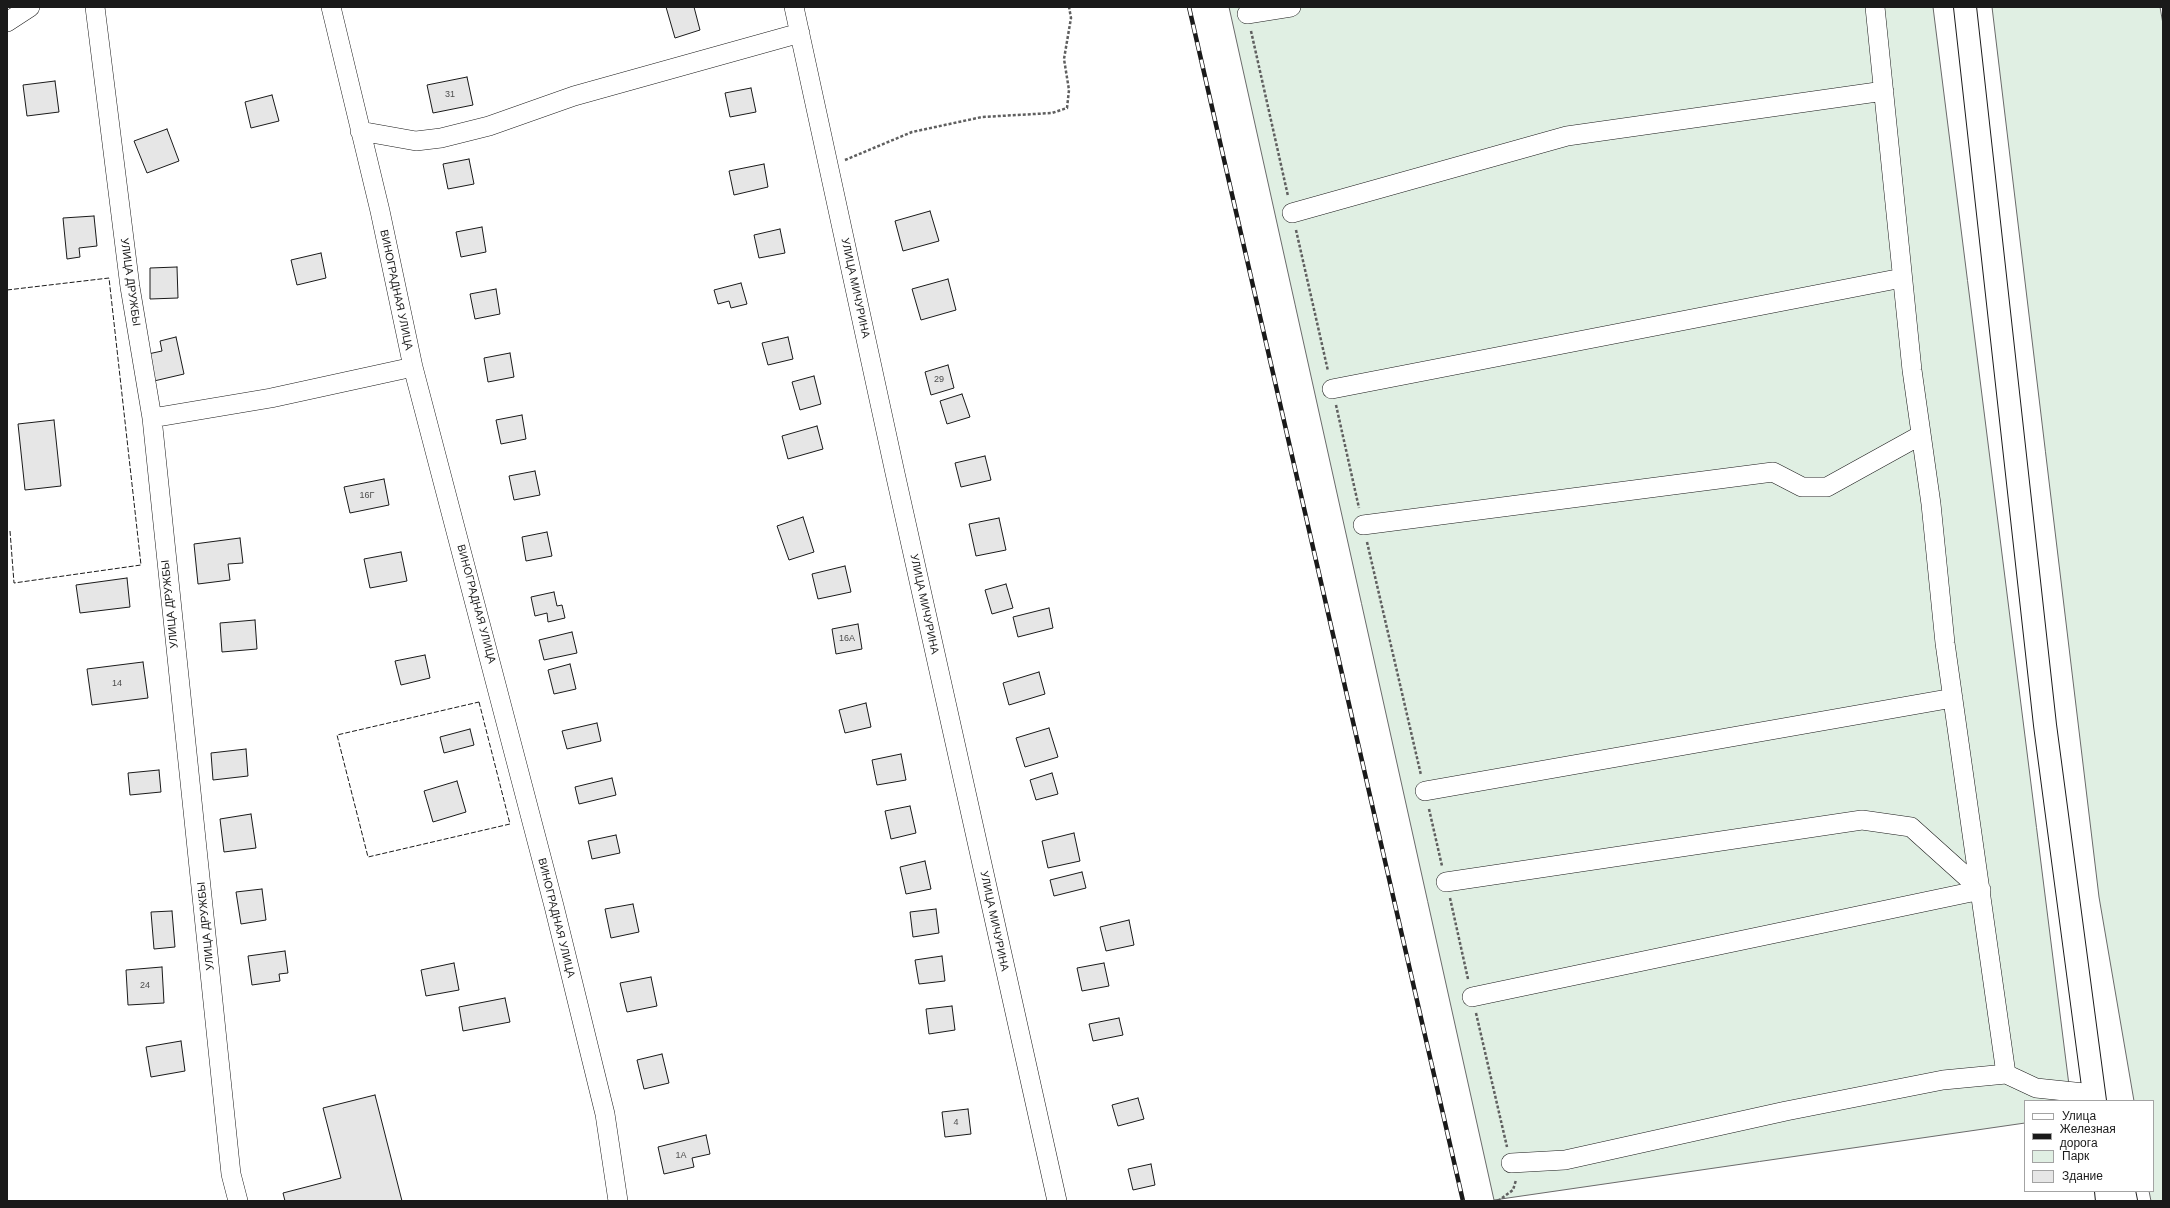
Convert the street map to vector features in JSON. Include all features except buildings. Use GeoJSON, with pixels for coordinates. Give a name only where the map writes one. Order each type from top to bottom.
{"type":"FeatureCollection","features":[{"type":"Feature","properties":{"kind":"main road"},"geometry":{"type":"LineString","coordinates":[[1966,7],[2045,725],[2095,1098]]}},
{"type":"Feature","properties":{"kind":"street"},"geometry":{"type":"LineString","coordinates":[[7,22],[30,7]]}},
{"type":"Feature","properties":{"kind":"street","name":"УЛИЦА ДРУЖБЫ"},"geometry":{"type":"LineString","coordinates":[[95,7],[130,288],[152,418],[231,1174],[238,1201]]}},
{"type":"Feature","properties":{"kind":"street","name":"ВИНОГРАДНАЯ УЛИЦА"},"geometry":{"type":"LineString","coordinates":[[331,7],[380,210],[413,367],[481,623],[601,1098],[618,1201]]}},
{"type":"Feature","properties":{"kind":"street","name":"УЛИЦА МИЧУРИНА"},"geometry":{"type":"LineString","coordinates":[[794,7],[1057,1201]]}},
{"type":"Feature","properties":{"kind":"street"},"geometry":{"type":"LineString","coordinates":[[1247,14],[1291,7]]}},
{"type":"Feature","properties":{"kind":"street"},"geometry":{"type":"LineString","coordinates":[[1875,7],[1912,370],[1931,504],[1945,643],[2006,1074]]}},
{"type":"Feature","properties":{"kind":"street"},"geometry":{"type":"LineString","coordinates":[[360,131],[416,141],[441,138],[488,126],[574,96],[800,33]]}},
{"type":"Feature","properties":{"kind":"street"},"geometry":{"type":"LineString","coordinates":[[1292,213],[1567,136],[1884,91]]}},
{"type":"Feature","properties":{"kind":"street"},"geometry":{"type":"LineString","coordinates":[[1332,389],[1902,278]]}},
{"type":"Feature","properties":{"kind":"street"},"geometry":{"type":"LineString","coordinates":[[152,418],[271,398],[413,367]]}},
{"type":"Feature","properties":{"kind":"street"},"geometry":{"type":"LineString","coordinates":[[1363,525],[1773,472],[1802,487],[1827,487],[1921,435]]}},
{"type":"Feature","properties":{"kind":"street"},"geometry":{"type":"LineString","coordinates":[[1425,791],[1953,698]]}},
{"type":"Feature","properties":{"kind":"street"},"geometry":{"type":"LineString","coordinates":[[1446,882],[1862,820],[1910,826],[1981,890]]}},
{"type":"Feature","properties":{"kind":"street"},"geometry":{"type":"LineString","coordinates":[[1472,997],[1981,890]]}},
{"type":"Feature","properties":{"kind":"street"},"geometry":{"type":"LineString","coordinates":[[1511,1163],[1565,1160],[1786,1111],[1944,1080],[2006,1074],[2036,1088],[2095,1098]]}},
{"type":"Feature","properties":{"kind":"path"},"geometry":{"type":"LineString","coordinates":[[829,168],[862,152],[912,132],[982,117],[1052,113],[1067,108],[1069,90],[1064,59],[1071,18],[1069,7]]}},
{"type":"Feature","properties":{"kind":"path"},"geometry":{"type":"LineString","coordinates":[[1247,14],[1472,997],[1511,1163],[1516,1178],[1513,1190],[1498,1201]]}},
{"type":"Feature","properties":{"kind":"green space"},"geometry":{"type":"Polygon","coordinates":[[[1229,7],[1933,7],[2071,1100],[2024,1100],[2024,1123],[1494,1200],[1229,7]]]}},
{"type":"Feature","properties":{"kind":"green space"},"geometry":{"type":"Polygon","coordinates":[[[1992,7],[2160,7],[2163,24],[2163,1201],[2151,1201],[2149,1192],[2154,1192],[2154,1100],[2134,1100],[2099,897],[1992,7]]]}},
{"type":"Feature","properties":{"kind":"railway"},"geometry":{"type":"LineString","coordinates":[[1189,7],[1463,1201]]}},
{"type":"Feature","properties":{"kind":"fence"},"geometry":{"type":"LineString","coordinates":[[7,290],[109,278],[141,565],[14,583],[10,531]]}},
{"type":"Feature","properties":{"kind":"fence"},"geometry":{"type":"LineString","coordinates":[[479,702],[510,824],[368,857],[337,735],[479,702]]}}]}
